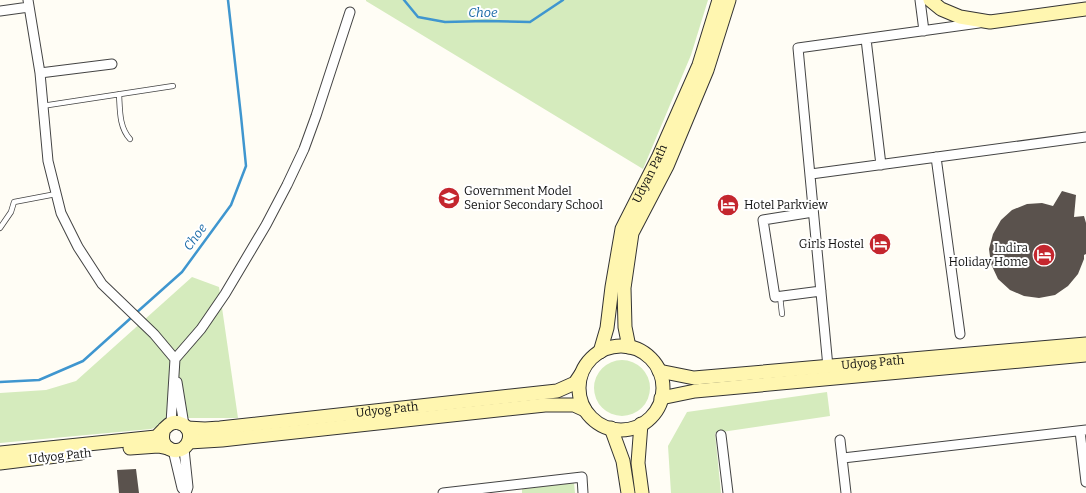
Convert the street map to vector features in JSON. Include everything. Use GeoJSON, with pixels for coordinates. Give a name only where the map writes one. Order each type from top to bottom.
{"type":"FeatureCollection","features":[{"type":"Feature","properties":{"kind":"main road","name":"Udyan Path"},"geometry":{"type":"LineString","coordinates":[[600,352],[607,328],[622,229],[658,158],[699,65],[719,0]]}},
{"type":"Feature","properties":{"kind":"main road","name":"Udyan Path"},"geometry":{"type":"LineString","coordinates":[[629,346],[625,327],[624,288],[632,233],[667,166],[707,70],[729,0]]}},
{"type":"Feature","properties":{"kind":"main road"},"geometry":{"type":"LineString","coordinates":[[930,0],[941,9],[960,17],[990,22],[1086,9]]}},
{"type":"Feature","properties":{"kind":"main road","name":"Udyog Path"},"geometry":{"type":"LineString","coordinates":[[659,371],[694,378],[1086,344]]}},
{"type":"Feature","properties":{"kind":"main road"},"geometry":{"type":"LineString","coordinates":[[614,346],[629,346],[647,355],[654,362],[659,371],[662,384],[661,398],[656,411],[641,424],[626,429],[611,428],[599,424],[585,410],[581,402],[579,392],[581,374],[587,364],[600,352],[614,346]]}},
{"type":"Feature","properties":{"kind":"main road","name":"Udyog Path"},"geometry":{"type":"LineString","coordinates":[[661,398],[695,391],[1086,355]]}},
{"type":"Feature","properties":{"kind":"main road","name":"Udyog Path"},"geometry":{"type":"LineString","coordinates":[[186,426],[205,429],[220,428],[557,391],[575,383],[581,374]]}},
{"type":"Feature","properties":{"kind":"main road","name":"Udyog Path"},"geometry":{"type":"LineString","coordinates":[[0,463],[130,448],[158,446],[178,447],[230,439],[544,405],[574,405],[585,410]]}},
{"type":"Feature","properties":{"kind":"main road"},"geometry":{"type":"LineString","coordinates":[[180,423],[186,426],[190,434],[178,447],[164,444],[162,434],[168,426],[180,423]]}},
{"type":"Feature","properties":{"kind":"main road"},"geometry":{"type":"LineString","coordinates":[[641,424],[638,463],[642,493]]}},
{"type":"Feature","properties":{"kind":"main road","name":"Udyog Path"},"geometry":{"type":"LineString","coordinates":[[0,453],[156,437],[168,426]]}},
{"type":"Feature","properties":{"kind":"main road"},"geometry":{"type":"LineString","coordinates":[[611,428],[623,461],[628,493]]}},
{"type":"Feature","properties":{"kind":"street"},"geometry":{"type":"LineString","coordinates":[[920,0],[924,31]]}},
{"type":"Feature","properties":{"kind":"street"},"geometry":{"type":"LineString","coordinates":[[0,11],[29,3],[40,73],[48,161],[61,213],[78,247],[102,284],[154,334],[175,363],[186,426]]}},
{"type":"Feature","properties":{"kind":"street"},"geometry":{"type":"LineString","coordinates":[[168,426],[175,363],[225,294],[266,225],[304,149],[350,12]]}},
{"type":"Feature","properties":{"kind":"street"},"geometry":{"type":"LineString","coordinates":[[828,367],[798,48],[990,22]]}},
{"type":"Feature","properties":{"kind":"street"},"geometry":{"type":"LineString","coordinates":[[866,39],[881,164]]}},
{"type":"Feature","properties":{"kind":"street"},"geometry":{"type":"LineString","coordinates":[[40,73],[112,64]]}},
{"type":"Feature","properties":{"kind":"street"},"geometry":{"type":"LineString","coordinates":[[810,174],[1086,137]]}},
{"type":"Feature","properties":{"kind":"street"},"geometry":{"type":"LineString","coordinates":[[936,157],[960,334]]}},
{"type":"Feature","properties":{"kind":"street"},"geometry":{"type":"LineString","coordinates":[[813,212],[763,220],[775,297],[821,291]]}},
{"type":"Feature","properties":{"kind":"street"},"geometry":{"type":"LineString","coordinates":[[842,458],[1083,430],[1086,482]]}},
{"type":"Feature","properties":{"kind":"street"},"geometry":{"type":"LineString","coordinates":[[721,435],[728,493]]}},
{"type":"Feature","properties":{"kind":"street"},"geometry":{"type":"LineString","coordinates":[[840,440],[846,493]]}},
{"type":"Feature","properties":{"kind":"street"},"geometry":{"type":"LineString","coordinates":[[178,447],[188,488],[186,493]]}},
{"type":"Feature","properties":{"kind":"street"},"geometry":{"type":"LineString","coordinates":[[443,493],[477,491],[582,477],[583,493]]}},
{"type":"Feature","properties":{"kind":"lane"},"geometry":{"type":"LineString","coordinates":[[42,106],[173,86]]}},
{"type":"Feature","properties":{"kind":"lane"},"geometry":{"type":"LineString","coordinates":[[119,94],[122,126],[130,139]]}},
{"type":"Feature","properties":{"kind":"lane"},"geometry":{"type":"LineString","coordinates":[[0,228],[11,212],[14,202],[56,194]]}},
{"type":"Feature","properties":{"kind":"lane"},"geometry":{"type":"LineString","coordinates":[[780,296],[782,314]]}},
{"type":"Feature","properties":{"kind":"green space"},"geometry":{"type":"Polygon","coordinates":[[[366,0],[708,0],[691,55],[643,169],[366,0]]]}},
{"type":"Feature","properties":{"kind":"green space"},"geometry":{"type":"Polygon","coordinates":[[[192,277],[219,287],[238,418],[182,418],[151,429],[0,443],[0,393],[46,390],[76,381],[192,277]]]}},
{"type":"Feature","properties":{"kind":"green space"},"geometry":{"type":"Polygon","coordinates":[[[622,360],[637,365],[645,373],[650,388],[645,403],[637,411],[622,416],[607,411],[599,403],[594,388],[599,373],[607,365],[622,360]]]}},
{"type":"Feature","properties":{"kind":"green space"},"geometry":{"type":"Polygon","coordinates":[[[827,392],[830,416],[715,433],[721,493],[671,493],[668,446],[687,412],[827,392]]]}},
{"type":"Feature","properties":{"kind":"green space"},"geometry":{"type":"Polygon","coordinates":[[[574,483],[575,493],[522,493],[522,489],[574,483]]]}},
{"type":"Feature","properties":{"kind":"building"},"geometry":{"type":"Polygon","coordinates":[[[1062,191],[1076,195],[1074,217],[1084,216],[1086,223],[1086,254],[1084,255],[1084,259],[1078,274],[1068,286],[1055,295],[1039,298],[1024,296],[1010,290],[998,279],[991,264],[989,249],[993,234],[1001,220],[1012,210],[1027,204],[1042,203],[1053,206],[1062,191]]]}},
{"type":"Feature","properties":{"kind":"building"},"geometry":{"type":"Polygon","coordinates":[[[136,469],[139,493],[119,493],[117,470],[136,469]]]}},
{"type":"Feature","properties":{"kind":"waterway","name":"Choe"},"geometry":{"type":"LineString","coordinates":[[136,313],[182,272],[231,205],[246,166],[228,0]]}},
{"type":"Feature","properties":{"kind":"waterway","name":"Choe"},"geometry":{"type":"LineString","coordinates":[[404,0],[418,17],[445,22],[530,22],[563,0]]}},
{"type":"Feature","properties":{"kind":"waterway","name":"Choe"},"geometry":{"type":"LineString","coordinates":[[0,382],[39,380],[83,361],[132,317]]}},
{"type":"Feature","properties":{"kind":"place","name":"Government Model Senior Secondary School"},"geometry":{"type":"Point","coordinates":[449,198]}},
{"type":"Feature","properties":{"kind":"place","name":"Hotel Parkview"},"geometry":{"type":"Point","coordinates":[728,205]}},
{"type":"Feature","properties":{"kind":"place","name":"Girls Hostel"},"geometry":{"type":"Point","coordinates":[880,244]}},
{"type":"Feature","properties":{"kind":"place","name":"Indira Holiday Home"},"geometry":{"type":"Point","coordinates":[1044,255]}}]}
